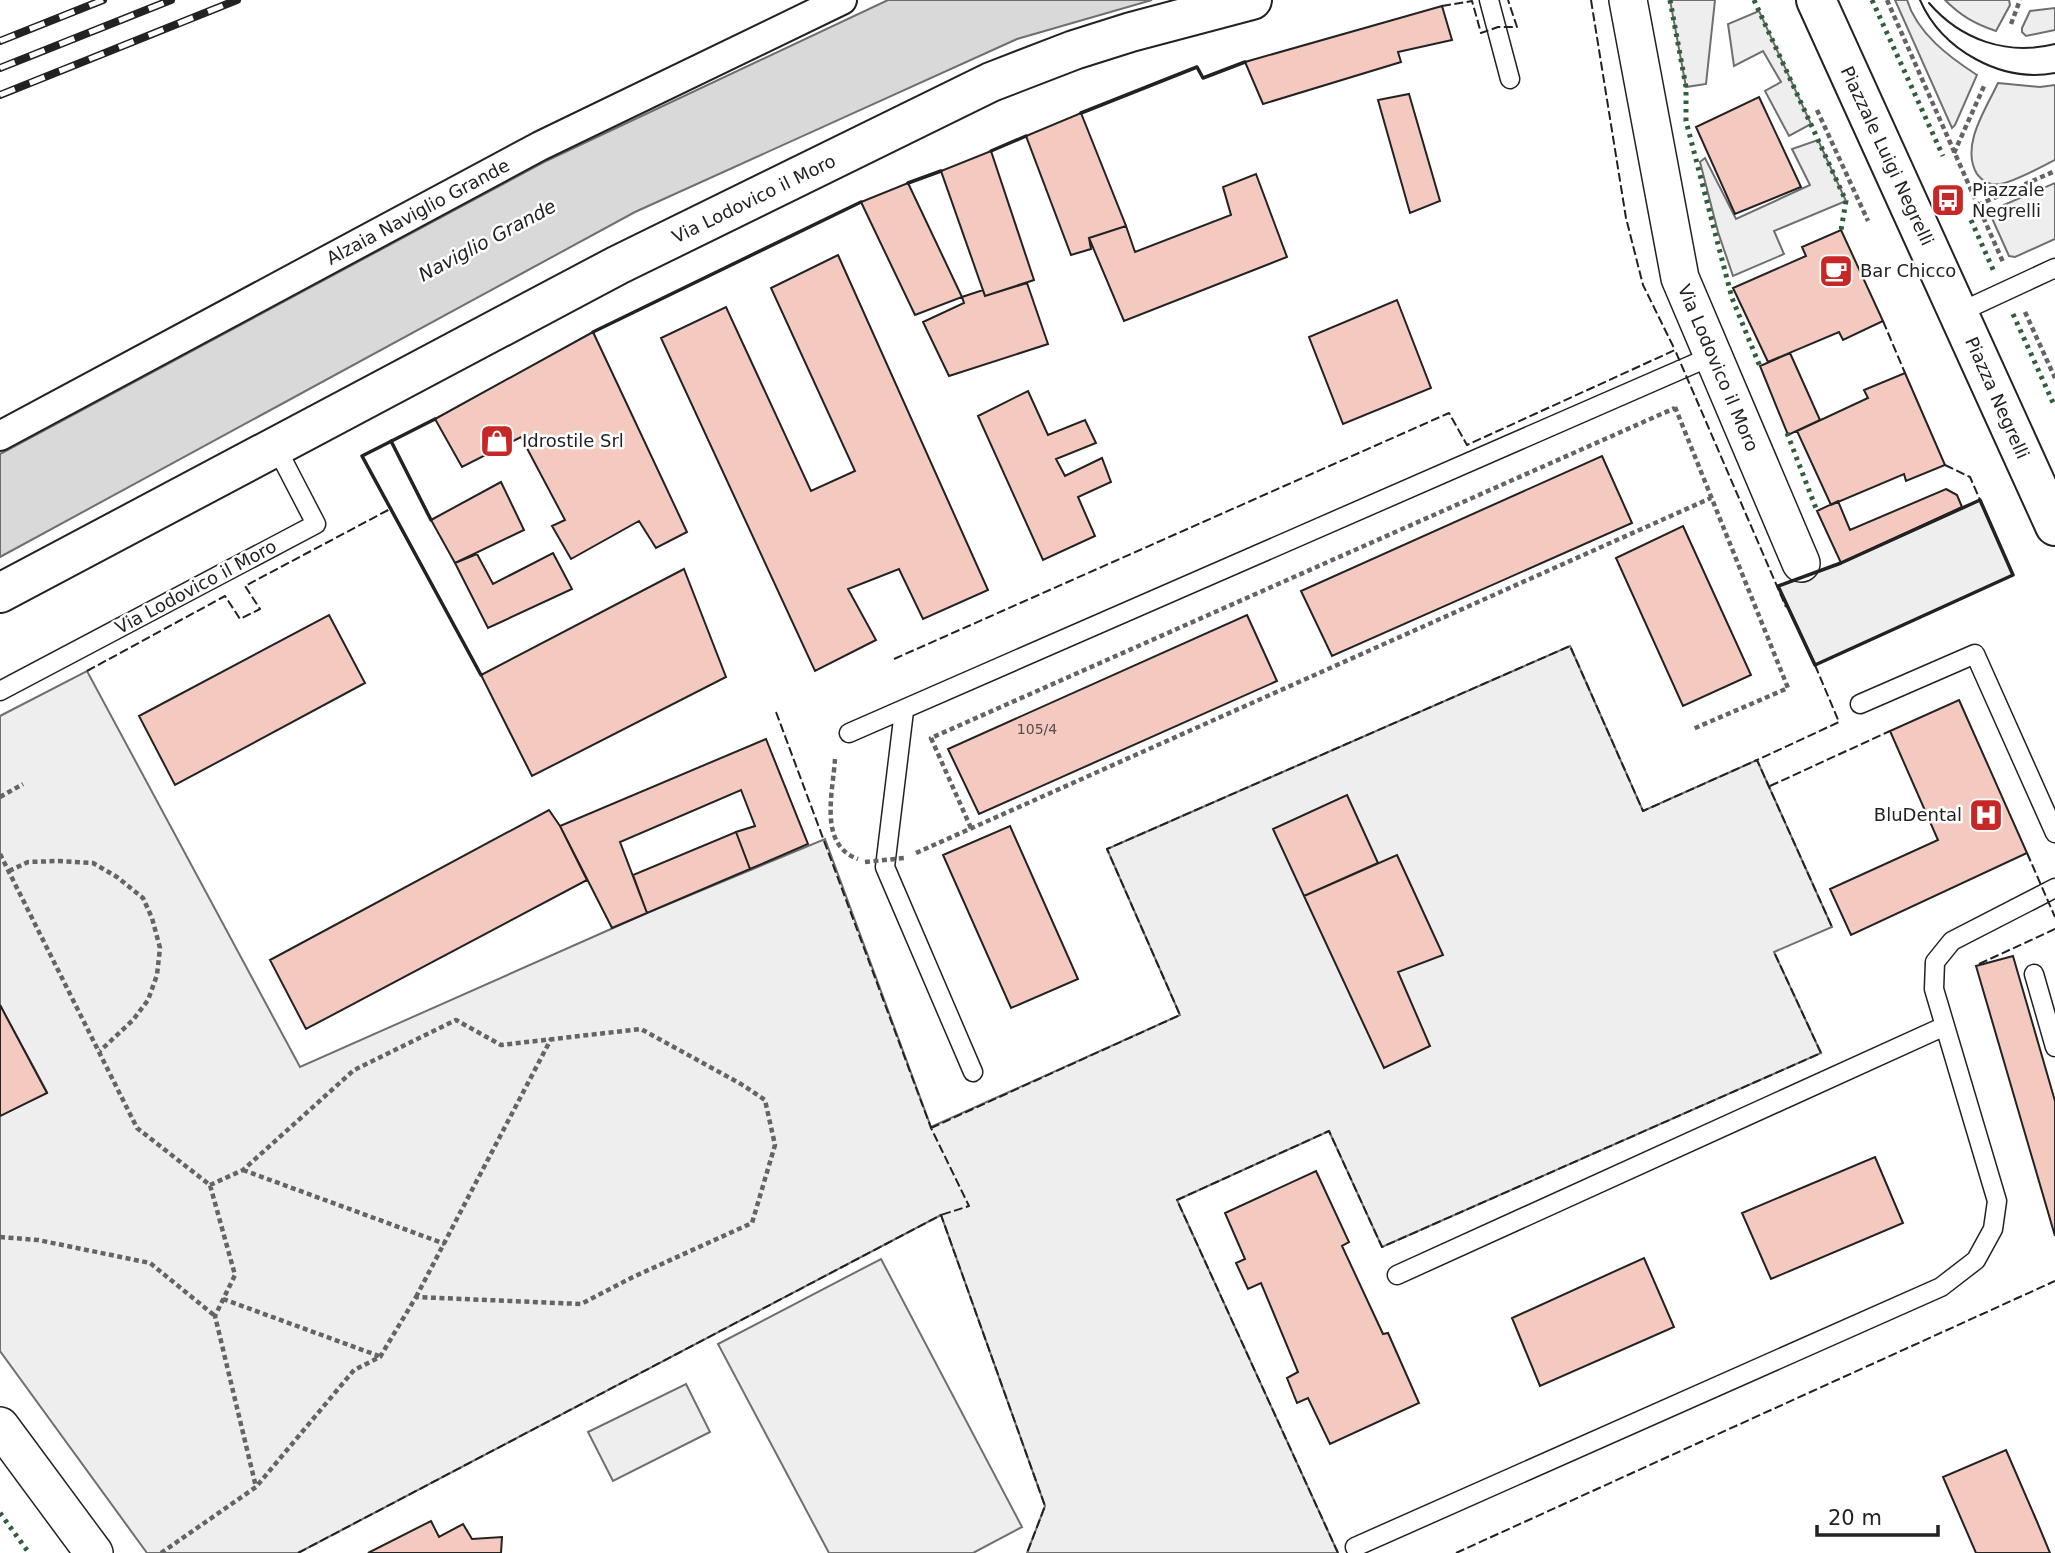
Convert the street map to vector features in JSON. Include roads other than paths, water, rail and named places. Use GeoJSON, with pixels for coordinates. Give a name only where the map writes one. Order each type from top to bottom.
{"type":"FeatureCollection","features":[{"type":"Feature","properties":{"kind":"street","name":"Alzaia Naviglio Grande"},"geometry":{"type":"LineString","coordinates":[[0,436],[540,146],[842,0]]}},
{"type":"Feature","properties":{"kind":"street","name":"Via Lodovico il Moro"},"geometry":{"type":"LineString","coordinates":[[0,593],[618,265],[991,82],[1108,39],[1252,0]]}},
{"type":"Feature","properties":{"kind":"street","name":"Via Lodovico il Moro"},"geometry":{"type":"LineString","coordinates":[[1628,0],[1696,364],[1801,563]]}},
{"type":"Feature","properties":{"kind":"street","name":"Piazzale Luigi Negrelli"},"geometry":{"type":"LineString","coordinates":[[1816,0],[1958,313]]}},
{"type":"Feature","properties":{"kind":"street","name":"Piazza Negrelli"},"geometry":{"type":"LineString","coordinates":[[1958,313],[2055,526]]}},
{"type":"Feature","properties":{"kind":"street"},"geometry":{"type":"LineString","coordinates":[[0,1426],[93,1553]]}},
{"type":"Feature","properties":{"kind":"lane"},"geometry":{"type":"LineString","coordinates":[[1489,0],[1510,79]]}},
{"type":"Feature","properties":{"kind":"lane"},"geometry":{"type":"LineString","coordinates":[[1958,313],[2055,268]]}},
{"type":"Feature","properties":{"kind":"lane"},"geometry":{"type":"LineString","coordinates":[[849,733],[1696,364]]}},
{"type":"Feature","properties":{"kind":"lane","name":"Via Lodovico il Moro"},"geometry":{"type":"LineString","coordinates":[[0,691],[316,524],[276,447]]}},
{"type":"Feature","properties":{"kind":"lane"},"geometry":{"type":"LineString","coordinates":[[1860,704],[1976,654],[2055,833]]}},
{"type":"Feature","properties":{"kind":"lane"},"geometry":{"type":"LineString","coordinates":[[904,711],[885,867],[973,1072]]}},
{"type":"Feature","properties":{"kind":"lane"},"geometry":{"type":"LineString","coordinates":[[1355,1547],[1941,1287],[1976,1260],[1993,1229],[1997,1201],[1934,989],[1935,962],[1952,941],[2055,888]]}},
{"type":"Feature","properties":{"kind":"lane"},"geometry":{"type":"LineString","coordinates":[[2034,974],[2055,1047]]}},
{"type":"Feature","properties":{"kind":"lane"},"geometry":{"type":"LineString","coordinates":[[1396,1275],[1945,1026]]}},
{"type":"Feature","properties":{"kind":"water","name":"Naviglio Grande"},"geometry":{"type":"Polygon","coordinates":[[[888,0],[1152,0],[1017,39],[635,212],[0,557],[0,454],[544,162],[888,0]]]}},
{"type":"Feature","properties":{"kind":"tram line"},"geometry":{"type":"LineString","coordinates":[[1920,0],[1943,34],[1958,48],[1976,59],[2014,73],[2055,73]]}},
{"type":"Feature","properties":{"kind":"tram line"},"geometry":{"type":"LineString","coordinates":[[1929,3],[1955,27],[1986,42],[2020,48],[2055,44]]}},
{"type":"Feature","properties":{"kind":"railway"},"geometry":{"type":"LineString","coordinates":[[0,41],[103,0]]}},
{"type":"Feature","properties":{"kind":"railway"},"geometry":{"type":"LineString","coordinates":[[0,68],[171,0]]}},
{"type":"Feature","properties":{"kind":"railway"},"geometry":{"type":"LineString","coordinates":[[0,95],[237,0]]}},
{"type":"Feature","properties":{"kind":"place","name":"Piazzale Negrelli"},"geometry":{"type":"Point","coordinates":[1948,200]}},
{"type":"Feature","properties":{"kind":"place","name":"Bar Chicco"},"geometry":{"type":"Point","coordinates":[1836,271]}},
{"type":"Feature","properties":{"kind":"place","name":"Idrostile Srl"},"geometry":{"type":"Point","coordinates":[497,441]}},
{"type":"Feature","properties":{"kind":"place","name":"BluDental"},"geometry":{"type":"Point","coordinates":[1986,815]}}]}
